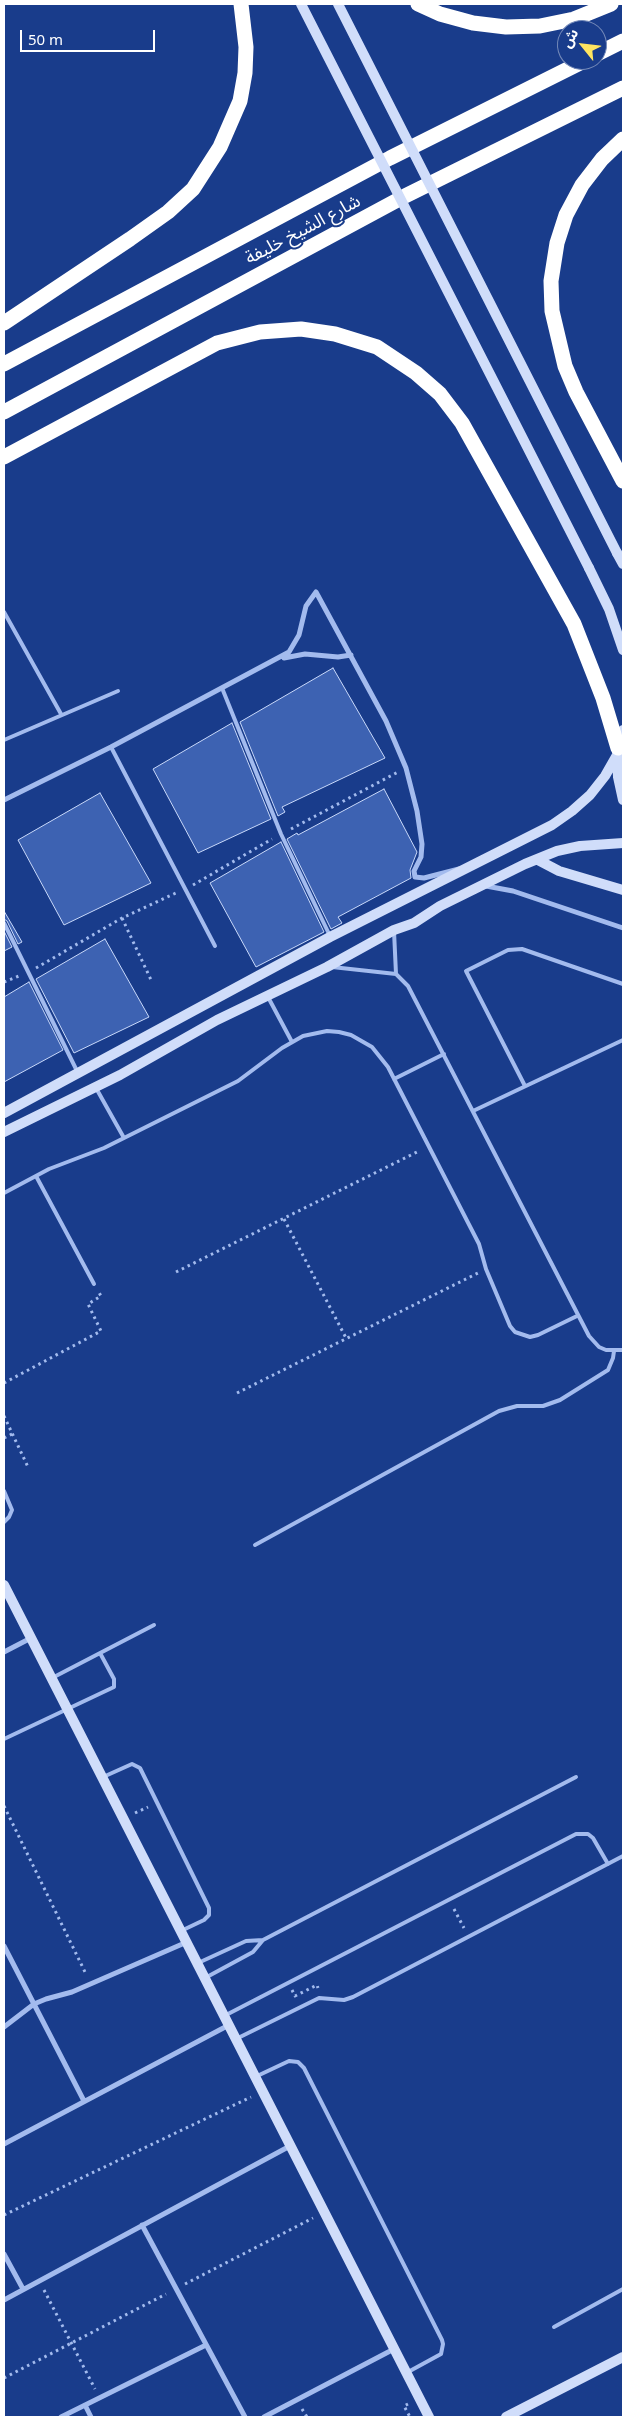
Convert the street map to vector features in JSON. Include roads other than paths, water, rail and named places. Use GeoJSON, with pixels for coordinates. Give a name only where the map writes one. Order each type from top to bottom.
{"type":"FeatureCollection","features":[{"type":"Feature","properties":{"kind":"highway"},"geometry":{"type":"LineString","coordinates":[[4,323],[168,212],[192,189],[220,147],[240,101],[245,73],[246,47],[241,4]]}},
{"type":"Feature","properties":{"kind":"highway"},"geometry":{"type":"LineString","coordinates":[[418,4],[440,14],[473,24],[506,27],[540,26],[574,19],[611,4]]}},
{"type":"Feature","properties":{"kind":"highway"},"geometry":{"type":"LineString","coordinates":[[607,49],[623,41]]}},
{"type":"Feature","properties":{"kind":"highway","name":"شارع الشيخ خليفة"},"geometry":{"type":"LineString","coordinates":[[4,364],[390,158],[566,70]]}},
{"type":"Feature","properties":{"kind":"highway","name":"شارع الشيخ خليفة"},"geometry":{"type":"LineString","coordinates":[[4,412],[405,196],[623,88]]}},
{"type":"Feature","properties":{"kind":"highway"},"geometry":{"type":"LineString","coordinates":[[623,139],[602,159],[582,186],[566,215],[556,244],[551,282],[552,311],[565,366],[576,392],[623,481]]}},
{"type":"Feature","properties":{"kind":"highway"},"geometry":{"type":"LineString","coordinates":[[4,457],[217,343],[260,332],[301,329],[335,334],[377,347],[416,373],[440,394],[462,423],[574,624],[600,690],[618,752]]}},
{"type":"Feature","properties":{"kind":"street"},"geometry":{"type":"LineString","coordinates":[[301,4],[589,568],[609,609],[623,650]]}},
{"type":"Feature","properties":{"kind":"street"},"geometry":{"type":"LineString","coordinates":[[338,4],[623,564]]}},
{"type":"Feature","properties":{"kind":"street"},"geometry":{"type":"LineString","coordinates":[[4,800],[111,747],[281,658],[295,644],[306,606],[316,592],[386,721],[406,768],[417,811],[422,844],[421,858],[414,872],[415,876],[424,878],[449,870],[467,868]]}},
{"type":"Feature","properties":{"kind":"street"},"geometry":{"type":"LineString","coordinates":[[281,658],[305,654],[338,657],[351,655]]}},
{"type":"Feature","properties":{"kind":"street"},"geometry":{"type":"LineString","coordinates":[[623,730],[618,752],[618,777],[623,800]]}},
{"type":"Feature","properties":{"kind":"street"},"geometry":{"type":"LineString","coordinates":[[4,1113],[330,937],[524,840],[572,811],[590,795],[605,776],[618,752]]}},
{"type":"Feature","properties":{"kind":"street"},"geometry":{"type":"LineString","coordinates":[[4,1132],[95,1087],[267,995],[328,967],[394,930],[414,923],[440,906],[483,885],[557,851],[580,846],[623,843]]}},
{"type":"Feature","properties":{"kind":"street"},"geometry":{"type":"LineString","coordinates":[[538,860],[559,871],[623,890]]}},
{"type":"Feature","properties":{"kind":"street"},"geometry":{"type":"LineString","coordinates":[[483,885],[513,892],[623,928]]}},
{"type":"Feature","properties":{"kind":"street"},"geometry":{"type":"LineString","coordinates":[[4,1585],[429,2417]]}},
{"type":"Feature","properties":{"kind":"street"},"geometry":{"type":"LineString","coordinates":[[4,1652],[31,1638]]}},
{"type":"Feature","properties":{"kind":"street"},"geometry":{"type":"LineString","coordinates":[[4,2027],[34,2004],[91,1984],[187,1942]]}},
{"type":"Feature","properties":{"kind":"street"},"geometry":{"type":"LineString","coordinates":[[4,1946],[84,2101]]}},
{"type":"Feature","properties":{"kind":"street"},"geometry":{"type":"LineString","coordinates":[[4,2144],[227,2021]]}},
{"type":"Feature","properties":{"kind":"street"},"geometry":{"type":"LineString","coordinates":[[4,2300],[290,2146]]}},
{"type":"Feature","properties":{"kind":"street"},"geometry":{"type":"LineString","coordinates":[[142,2225],[245,2417]]}},
{"type":"Feature","properties":{"kind":"street"},"geometry":{"type":"LineString","coordinates":[[4,2254],[23,2290]]}},
{"type":"Feature","properties":{"kind":"street"},"geometry":{"type":"LineString","coordinates":[[61,2417],[206,2345]]}},
{"type":"Feature","properties":{"kind":"street"},"geometry":{"type":"LineString","coordinates":[[264,2417],[394,2349]]}},
{"type":"Feature","properties":{"kind":"street"},"geometry":{"type":"LineString","coordinates":[[506,2417],[623,2357]]}},
{"type":"Feature","properties":{"kind":"street"},"geometry":{"type":"LineString","coordinates":[[85,2405],[91,2417]]}},
{"type":"Feature","properties":{"kind":"lane"},"geometry":{"type":"LineString","coordinates":[[4,612],[61,714]]}},
{"type":"Feature","properties":{"kind":"lane"},"geometry":{"type":"LineString","coordinates":[[222,688],[281,834],[330,937]]}},
{"type":"Feature","properties":{"kind":"lane"},"geometry":{"type":"LineString","coordinates":[[4,740],[118,691]]}},
{"type":"Feature","properties":{"kind":"lane"},"geometry":{"type":"LineString","coordinates":[[111,747],[215,946]]}},
{"type":"Feature","properties":{"kind":"lane"},"geometry":{"type":"LineString","coordinates":[[4,923],[27,973],[78,1072]]}},
{"type":"Feature","properties":{"kind":"lane"},"geometry":{"type":"LineString","coordinates":[[394,930],[396,974]]}},
{"type":"Feature","properties":{"kind":"lane"},"geometry":{"type":"LineString","coordinates":[[525,1086],[466,971],[515,948],[527,950],[623,984]]}},
{"type":"Feature","properties":{"kind":"lane"},"geometry":{"type":"LineString","coordinates":[[328,967],[396,974],[408,986],[593,1342],[599,1347],[614,1351],[623,1350]]}},
{"type":"Feature","properties":{"kind":"lane"},"geometry":{"type":"LineString","coordinates":[[267,995],[292,1042]]}},
{"type":"Feature","properties":{"kind":"lane"},"geometry":{"type":"LineString","coordinates":[[4,1193],[36,1176],[124,1138],[238,1081],[303,1036],[327,1031],[351,1035],[372,1047],[381,1056],[394,1079],[479,1244],[486,1269],[510,1326],[522,1336],[538,1335],[578,1316]]}},
{"type":"Feature","properties":{"kind":"lane"},"geometry":{"type":"LineString","coordinates":[[474,1112],[623,1040]]}},
{"type":"Feature","properties":{"kind":"lane"},"geometry":{"type":"LineString","coordinates":[[394,1079],[444,1054]]}},
{"type":"Feature","properties":{"kind":"lane"},"geometry":{"type":"LineString","coordinates":[[95,1087],[124,1138]]}},
{"type":"Feature","properties":{"kind":"lane"},"geometry":{"type":"LineString","coordinates":[[36,1176],[94,1284]]}},
{"type":"Feature","properties":{"kind":"lane"},"geometry":{"type":"LineString","coordinates":[[254,1545],[500,1411],[517,1406],[543,1406],[560,1400],[608,1370],[614,1351]]}},
{"type":"Feature","properties":{"kind":"lane"},"geometry":{"type":"LineString","coordinates":[[4,1491],[12,1510],[10,1518],[4,1522]]}},
{"type":"Feature","properties":{"kind":"lane"},"geometry":{"type":"LineString","coordinates":[[51,1678],[154,1625]]}},
{"type":"Feature","properties":{"kind":"lane"},"geometry":{"type":"LineString","coordinates":[[4,1739],[114,1687],[114,1679],[100,1653]]}},
{"type":"Feature","properties":{"kind":"lane"},"geometry":{"type":"LineString","coordinates":[[102,1777],[135,1764],[140,1768],[209,1908],[209,1915],[204,1920],[180,1931]]}},
{"type":"Feature","properties":{"kind":"lane"},"geometry":{"type":"LineString","coordinates":[[205,1978],[252,1952],[263,1940],[576,1777]]}},
{"type":"Feature","properties":{"kind":"lane"},"geometry":{"type":"LineString","coordinates":[[227,2021],[289,1983],[576,1834],[588,1834],[593,1838],[608,1864]]}},
{"type":"Feature","properties":{"kind":"lane"},"geometry":{"type":"LineString","coordinates":[[236,2039],[322,1997],[344,2000],[354,1997],[623,1856]]}},
{"type":"Feature","properties":{"kind":"lane"},"geometry":{"type":"LineString","coordinates":[[197,1963],[246,1941],[263,1940]]}},
{"type":"Feature","properties":{"kind":"lane"},"geometry":{"type":"LineString","coordinates":[[255,2077],[289,2061],[298,2062],[304,2068],[442,2340],[443,2350],[437,2357],[407,2373]]}},
{"type":"Feature","properties":{"kind":"lane"},"geometry":{"type":"LineString","coordinates":[[554,2327],[623,2289]]}}]}
